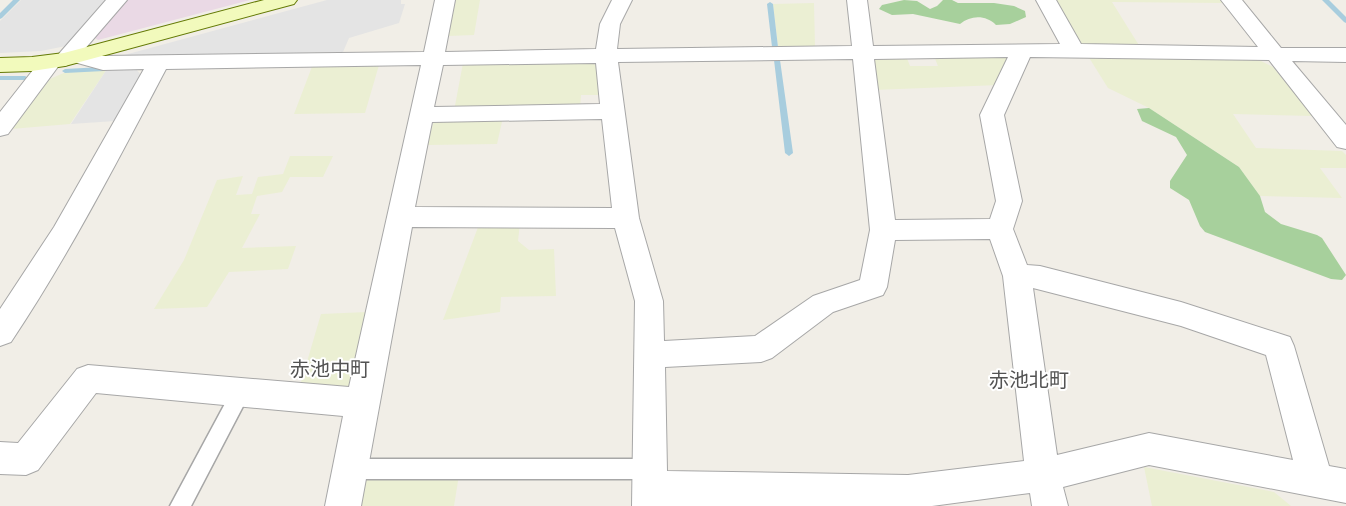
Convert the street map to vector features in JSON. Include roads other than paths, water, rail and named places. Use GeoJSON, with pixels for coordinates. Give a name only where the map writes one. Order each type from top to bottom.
{"type":"FeatureCollection","features":[{"type":"Feature","properties":{"kind":"street"},"geometry":{"type":"LineString","coordinates":[[0,128],[116,0]]}},
{"type":"Feature","properties":{"kind":"street"},"geometry":{"type":"LineString","coordinates":[[0,65],[32,64],[64,59],[287,0]]}},
{"type":"Feature","properties":{"kind":"street"},"geometry":{"type":"LineString","coordinates":[[343,506],[362,403],[445,0]]}},
{"type":"Feature","properties":{"kind":"street"},"geometry":{"type":"LineString","coordinates":[[622,0],[610,24],[606,55],[626,218],[648,301],[650,488],[908,492],[1046,490],[1149,449],[1331,483]]}},
{"type":"Feature","properties":{"kind":"street"},"geometry":{"type":"LineString","coordinates":[[650,355],[761,349],[823,304],[873,286],[883,230],[857,0]]}},
{"type":"Feature","properties":{"kind":"street"},"geometry":{"type":"LineString","coordinates":[[1046,0],[1074,51]]}},
{"type":"Feature","properties":{"kind":"street"},"geometry":{"type":"LineString","coordinates":[[1231,0],[1346,141]]}},
{"type":"Feature","properties":{"kind":"street"},"geometry":{"type":"LineString","coordinates":[[64,59],[103,63],[1022,50],[1346,55]]}},
{"type":"Feature","properties":{"kind":"street"},"geometry":{"type":"LineString","coordinates":[[1022,50],[992,115],[1009,201],[1000,229],[1017,276],[1046,490]]}},
{"type":"Feature","properties":{"kind":"street"},"geometry":{"type":"LineString","coordinates":[[0,333],[19,306],[97,177],[159,62]]}},
{"type":"Feature","properties":{"kind":"street"},"geometry":{"type":"LineString","coordinates":[[421,115],[613,112]]}},
{"type":"Feature","properties":{"kind":"street"},"geometry":{"type":"LineString","coordinates":[[400,217],[626,218]]}},
{"type":"Feature","properties":{"kind":"street"},"geometry":{"type":"LineString","coordinates":[[883,230],[1000,229]]}},
{"type":"Feature","properties":{"kind":"street"},"geometry":{"type":"LineString","coordinates":[[1017,276],[1040,277],[1181,314],[1279,346],[1331,483]]}},
{"type":"Feature","properties":{"kind":"street"},"geometry":{"type":"LineString","coordinates":[[0,458],[26,459],[88,380],[242,391],[362,403]]}},
{"type":"Feature","properties":{"kind":"lane"},"geometry":{"type":"LineString","coordinates":[[180,506],[242,391]]}},
{"type":"Feature","properties":{"kind":"lane"},"geometry":{"type":"LineString","coordinates":[[350,469],[650,488]]}},
{"type":"Feature","properties":{"kind":"waterway"},"geometry":{"type":"LineString","coordinates":[[0,17],[17,0]]}},
{"type":"Feature","properties":{"kind":"waterway"},"geometry":{"type":"LineString","coordinates":[[1325,0],[1346,21]]}},
{"type":"Feature","properties":{"kind":"waterway"},"geometry":{"type":"LineString","coordinates":[[770,4],[775,47]]}},
{"type":"Feature","properties":{"kind":"waterway"},"geometry":{"type":"LineString","coordinates":[[777,60],[789,153]]}},
{"type":"Feature","properties":{"kind":"waterway"},"geometry":{"type":"LineString","coordinates":[[65,71],[102,69]]}},
{"type":"Feature","properties":{"kind":"waterway"},"geometry":{"type":"LineString","coordinates":[[0,78],[25,78]]}},
{"type":"Feature","properties":{"kind":"district","name":"赤池中町"},"geometry":{"type":"Point","coordinates":[330,369]}},
{"type":"Feature","properties":{"kind":"district","name":"赤池北町"},"geometry":{"type":"Point","coordinates":[1029,380]}}]}
